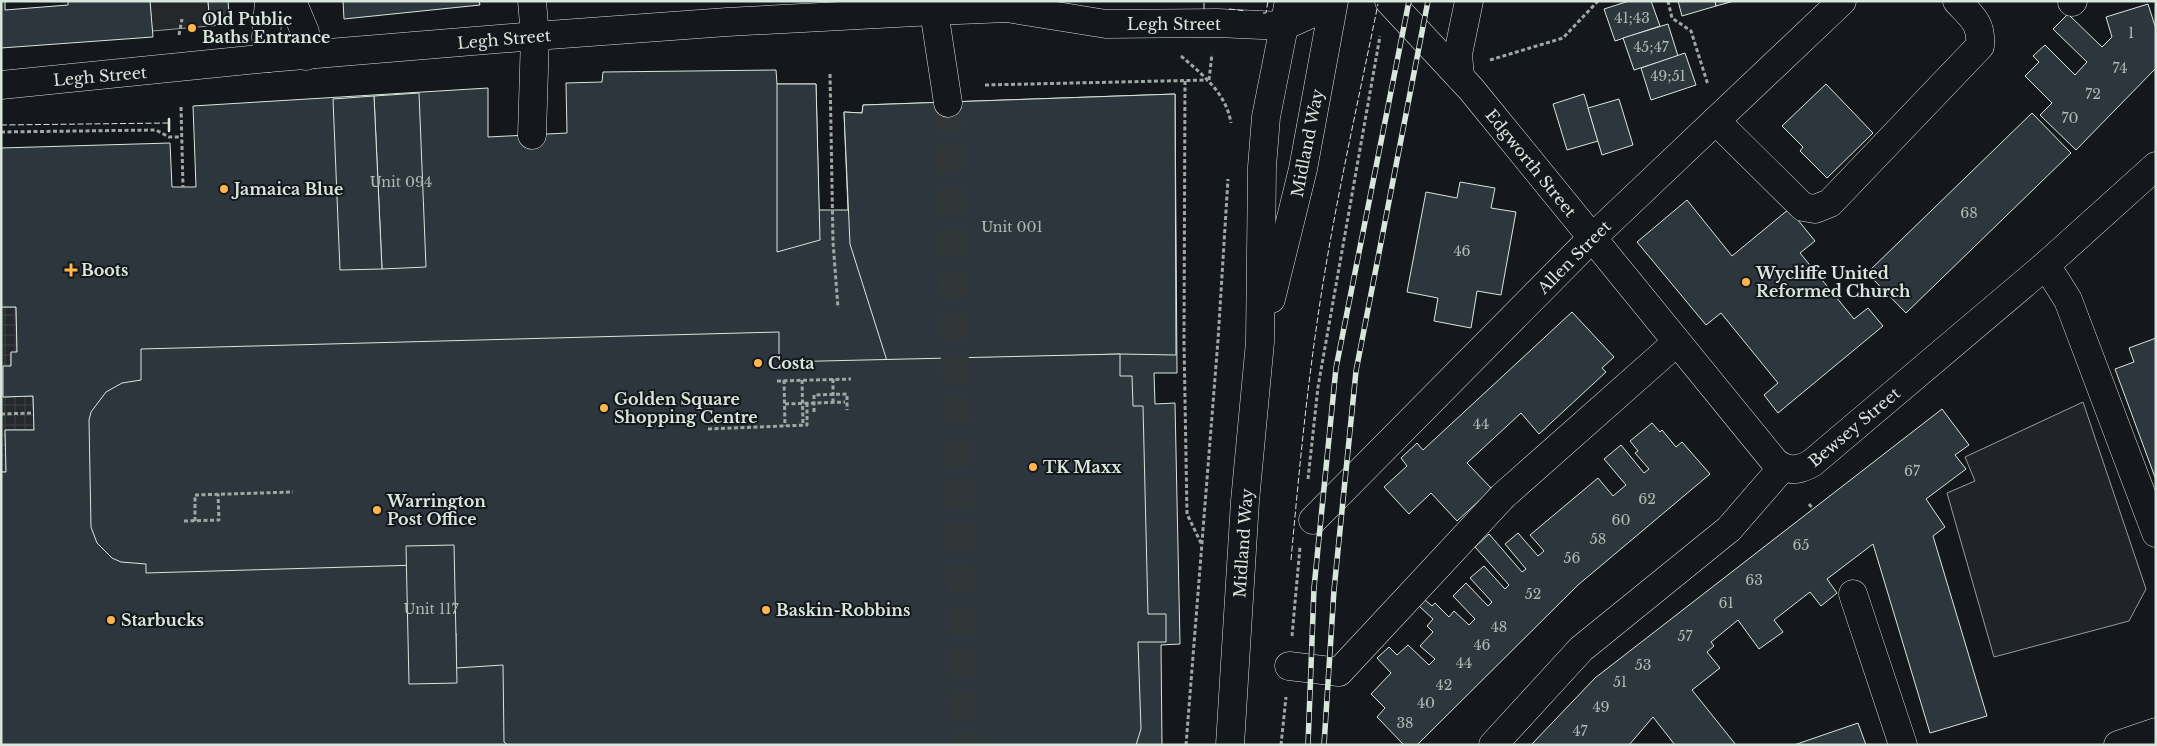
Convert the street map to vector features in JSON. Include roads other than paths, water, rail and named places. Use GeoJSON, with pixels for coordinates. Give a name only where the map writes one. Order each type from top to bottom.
{"type":"FeatureCollection","features":[{"type":"Feature","properties":{"kind":"main road"},"geometry":{"type":"LineString","coordinates":[[268,58],[266,37],[269,1]]}},
{"type":"Feature","properties":{"kind":"main road"},"geometry":{"type":"LineString","coordinates":[[292,1],[305,32],[306,56]]}},
{"type":"Feature","properties":{"kind":"main road"},"geometry":{"type":"LineString","coordinates":[[532,1],[535,36],[532,135]]}},
{"type":"Feature","properties":{"kind":"main road","name":"Edgworth Street"},"geometry":{"type":"LineString","coordinates":[[1389,1],[1460,78],[1775,462],[1782,468]]}},
{"type":"Feature","properties":{"kind":"main road"},"geometry":{"type":"LineString","coordinates":[[1460,78],[1458,54],[1469,1]]}},
{"type":"Feature","properties":{"kind":"main road","name":"Allen Street"},"geometry":{"type":"LineString","coordinates":[[1307,531],[1592,238],[1842,1]]}},
{"type":"Feature","properties":{"kind":"main road"},"geometry":{"type":"LineString","coordinates":[[1717,120],[1803,208],[1815,210],[1830,203],[1980,46],[1981,33],[1975,20],[1957,1]]}},
{"type":"Feature","properties":{"kind":"main road","name":"Legh Street"},"geometry":{"type":"LineString","coordinates":[[1,85],[268,58],[535,36],[727,12],[785,10],[934,11],[1015,4],[1106,24],[1216,23],[1287,14],[1332,2]]}},
{"type":"Feature","properties":{"kind":"main road","name":"Midland Way"},"geometry":{"type":"LineString","coordinates":[[1260,342],[1303,169],[1332,2]]}},
{"type":"Feature","properties":{"kind":"main road"},"geometry":{"type":"LineString","coordinates":[[934,11],[948,103]]}},
{"type":"Feature","properties":{"kind":"main road","name":"Midland Way"},"geometry":{"type":"LineString","coordinates":[[1230,745],[1245,501],[1260,342],[1262,159],[1266,117],[1287,14]]}},
{"type":"Feature","properties":{"kind":"main road","name":"Bewsey Street"},"geometry":{"type":"LineString","coordinates":[[1782,468],[1791,471],[1802,469],[1812,463],[2046,264],[2156,166]]}},
{"type":"Feature","properties":{"kind":"main road"},"geometry":{"type":"LineString","coordinates":[[2046,264],[2068,300],[2156,533]]}},
{"type":"Feature","properties":{"kind":"main road"},"geometry":{"type":"LineString","coordinates":[[1289,666],[1339,672],[1504,496],[1677,342]]}},
{"type":"Feature","properties":{"kind":"main road"},"geometry":{"type":"LineString","coordinates":[[1493,745],[1581,649],[1729,529],[1782,468]]}},
{"type":"Feature","properties":{"kind":"main road"},"geometry":{"type":"LineString","coordinates":[[1853,594],[1903,745]]}},
{"type":"Feature","properties":{"kind":"main road"},"geometry":{"type":"LineString","coordinates":[[2118,745],[2156,732]]}},
{"type":"Feature","properties":{"kind":"tunnel"},"geometry":{"type":"LineString","coordinates":[[948,103],[965,745]]}},
{"type":"Feature","properties":{"kind":"railway"},"geometry":{"type":"LineString","coordinates":[[1308,745],[1314,588],[1336,368],[1409,1]]}},
{"type":"Feature","properties":{"kind":"railway"},"geometry":{"type":"LineString","coordinates":[[1324,745],[1334,590],[1356,371],[1428,1]]}},
{"type":"Feature","properties":{"kind":"place","name":"Old Public Baths Entrance"},"geometry":{"type":"Point","coordinates":[192,28]}},
{"type":"Feature","properties":{"kind":"place","name":"Jamaica Blue"},"geometry":{"type":"Point","coordinates":[224,189]}},
{"type":"Feature","properties":{"kind":"place","name":"Boots"},"geometry":{"type":"Point","coordinates":[71,270]}},
{"type":"Feature","properties":{"kind":"place","name":"Wycliffe United Reformed Church"},"geometry":{"type":"Point","coordinates":[1746,282]}},
{"type":"Feature","properties":{"kind":"place","name":"Costa"},"geometry":{"type":"Point","coordinates":[758,363]}},
{"type":"Feature","properties":{"kind":"place","name":"Golden Square Shopping Centre"},"geometry":{"type":"Point","coordinates":[604,408]}},
{"type":"Feature","properties":{"kind":"place","name":"TK Maxx"},"geometry":{"type":"Point","coordinates":[1033,467]}},
{"type":"Feature","properties":{"kind":"place","name":"Warrington Post Office"},"geometry":{"type":"Point","coordinates":[377,510]}},
{"type":"Feature","properties":{"kind":"place","name":"Baskin-Robbins"},"geometry":{"type":"Point","coordinates":[766,610]}},
{"type":"Feature","properties":{"kind":"place","name":"Starbucks"},"geometry":{"type":"Point","coordinates":[111,620]}}]}
